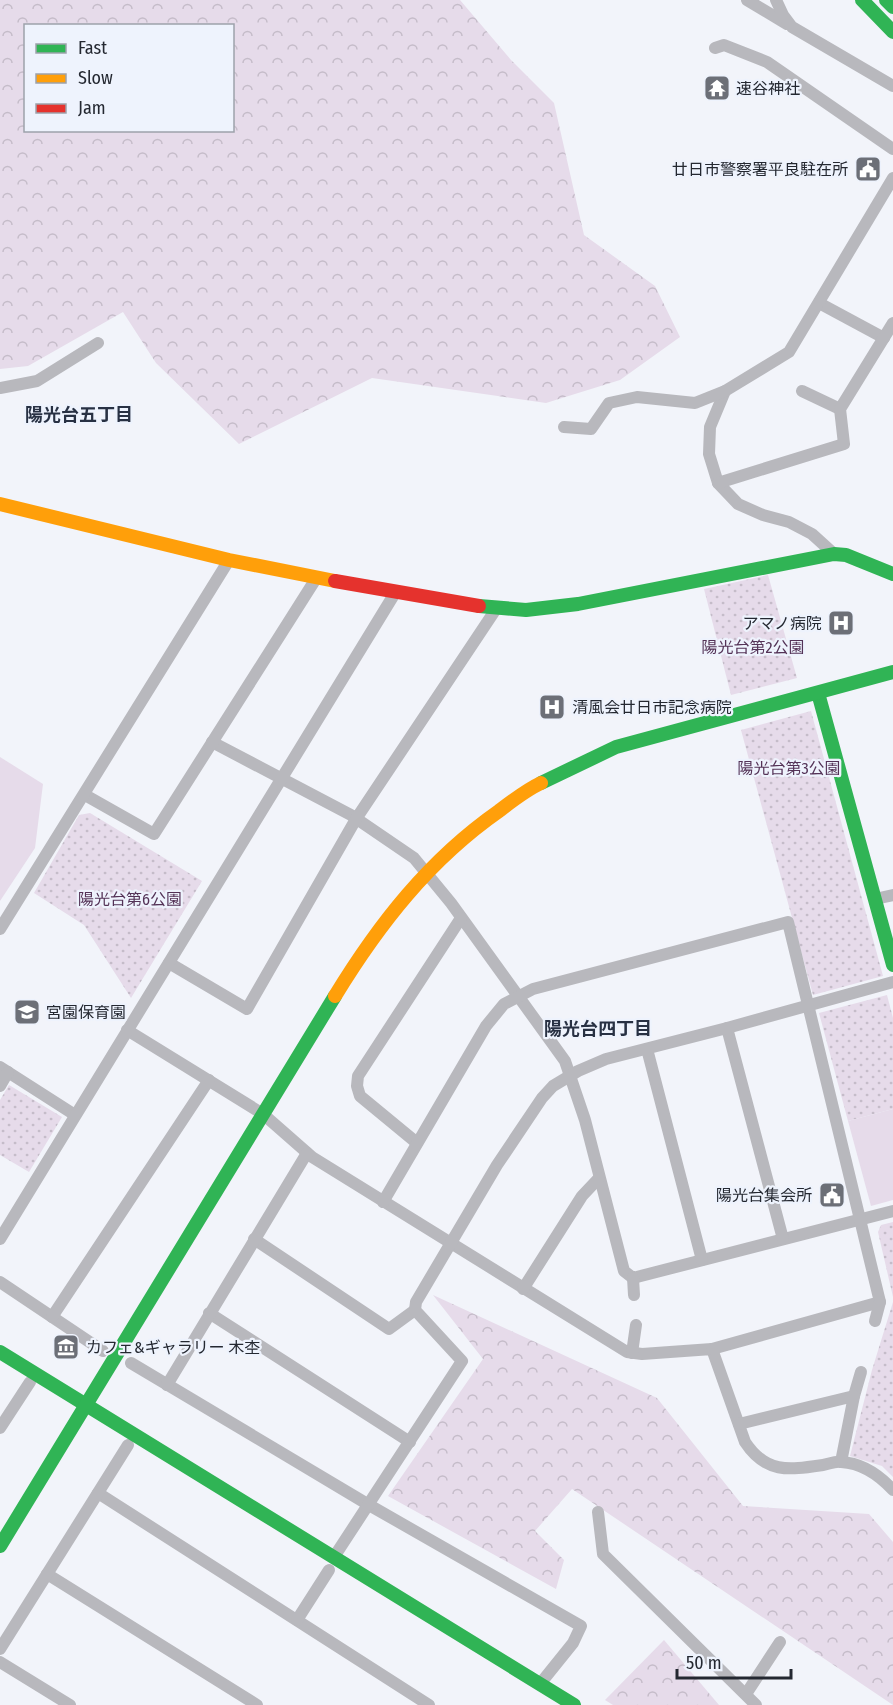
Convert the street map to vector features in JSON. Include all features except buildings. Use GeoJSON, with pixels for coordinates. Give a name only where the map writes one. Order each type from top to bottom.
{"type":"FeatureCollection","features":[{"type":"Feature","properties":{"kind":"main road"},"geometry":{"type":"LineString","coordinates":[[862,0],[893,32]]}},
{"type":"Feature","properties":{"kind":"main road"},"geometry":{"type":"LineString","coordinates":[[886,0],[893,7]]}},
{"type":"Feature","properties":{"kind":"main road"},"geometry":{"type":"LineString","coordinates":[[0,504],[229,560],[395,593],[496,609],[526,610],[578,604],[834,554],[846,555],[893,574]]}},
{"type":"Feature","properties":{"kind":"main road"},"geometry":{"type":"LineString","coordinates":[[0,1546],[376,932],[426,872],[490,816],[532,788],[616,747],[893,672]]}},
{"type":"Feature","properties":{"kind":"main road"},"geometry":{"type":"LineString","coordinates":[[818,693],[893,965]]}},
{"type":"Feature","properties":{"kind":"main road"},"geometry":{"type":"LineString","coordinates":[[0,1352],[87,1405],[332,1564],[574,1705]]}},
{"type":"Feature","properties":{"kind":"street"},"geometry":{"type":"LineString","coordinates":[[747,0],[893,86]]}},
{"type":"Feature","properties":{"kind":"street"},"geometry":{"type":"LineString","coordinates":[[776,0],[791,26]]}},
{"type":"Feature","properties":{"kind":"street"},"geometry":{"type":"LineString","coordinates":[[715,48],[724,45],[767,62],[893,149]]}},
{"type":"Feature","properties":{"kind":"street"},"geometry":{"type":"LineString","coordinates":[[564,427],[591,429],[609,404],[623,399],[637,397],[695,404],[725,391],[789,352],[893,178]]}},
{"type":"Feature","properties":{"kind":"street"},"geometry":{"type":"LineString","coordinates":[[819,303],[884,338]]}},
{"type":"Feature","properties":{"kind":"street"},"geometry":{"type":"LineString","coordinates":[[717,483],[844,444],[840,409],[893,323]]}},
{"type":"Feature","properties":{"kind":"street"},"geometry":{"type":"LineString","coordinates":[[0,388],[37,381],[98,343]]}},
{"type":"Feature","properties":{"kind":"street"},"geometry":{"type":"LineString","coordinates":[[725,391],[710,427],[709,454],[717,483],[738,504],[762,515],[789,522],[812,534],[834,554]]}},
{"type":"Feature","properties":{"kind":"street"},"geometry":{"type":"LineString","coordinates":[[802,391],[840,409]]}},
{"type":"Feature","properties":{"kind":"street"},"geometry":{"type":"LineString","coordinates":[[0,929],[229,560]]}},
{"type":"Feature","properties":{"kind":"street"},"geometry":{"type":"LineString","coordinates":[[85,795],[154,834],[317,577]]}},
{"type":"Feature","properties":{"kind":"street"},"geometry":{"type":"LineString","coordinates":[[0,1239],[395,593]]}},
{"type":"Feature","properties":{"kind":"street"},"geometry":{"type":"LineString","coordinates":[[169,963],[247,1009],[356,819],[496,609]]}},
{"type":"Feature","properties":{"kind":"street"},"geometry":{"type":"LineString","coordinates":[[212,742],[356,819],[414,858],[426,872],[565,1061],[585,1119],[624,1271],[633,1278],[634,1295]]}},
{"type":"Feature","properties":{"kind":"street"},"geometry":{"type":"LineString","coordinates":[[875,900],[893,895]]}},
{"type":"Feature","properties":{"kind":"street"},"geometry":{"type":"LineString","coordinates":[[417,1143],[360,1096],[357,1086],[358,1076],[460,918]]}},
{"type":"Feature","properties":{"kind":"street"},"geometry":{"type":"LineString","coordinates":[[383,1202],[486,1026],[504,1004],[533,989],[788,922],[880,1302],[875,1321]]}},
{"type":"Feature","properties":{"kind":"street"},"geometry":{"type":"LineString","coordinates":[[254,1239],[389,1329],[415,1310],[416,1302],[497,1165],[542,1098],[553,1086],[606,1059],[893,982]]}},
{"type":"Feature","properties":{"kind":"street"},"geometry":{"type":"LineString","coordinates":[[727,1028],[783,1239]]}},
{"type":"Feature","properties":{"kind":"street"},"geometry":{"type":"LineString","coordinates":[[127,1030],[263,1114],[307,1153],[383,1202],[614,1345],[632,1353],[712,1349],[880,1302]]}},
{"type":"Feature","properties":{"kind":"street"},"geometry":{"type":"LineString","coordinates":[[647,1049],[702,1260]]}},
{"type":"Feature","properties":{"kind":"street"},"geometry":{"type":"LineString","coordinates":[[0,1086],[4,1070],[75,1115]]}},
{"type":"Feature","properties":{"kind":"street"},"geometry":{"type":"LineString","coordinates":[[52,1317],[209,1080]]}},
{"type":"Feature","properties":{"kind":"street"},"geometry":{"type":"LineString","coordinates":[[167,1385],[307,1153]]}},
{"type":"Feature","properties":{"kind":"street"},"geometry":{"type":"LineString","coordinates":[[523,1289],[582,1196],[599,1178]]}},
{"type":"Feature","properties":{"kind":"street"},"geometry":{"type":"LineString","coordinates":[[633,1278],[893,1211]]}},
{"type":"Feature","properties":{"kind":"street"},"geometry":{"type":"LineString","coordinates":[[0,1282],[103,1351]]}},
{"type":"Feature","properties":{"kind":"street"},"geometry":{"type":"LineString","coordinates":[[297,1620],[462,1361],[415,1310]]}},
{"type":"Feature","properties":{"kind":"street"},"geometry":{"type":"LineString","coordinates":[[209,1313],[410,1442]]}},
{"type":"Feature","properties":{"kind":"street"},"geometry":{"type":"LineString","coordinates":[[632,1353],[636,1325]]}},
{"type":"Feature","properties":{"kind":"street"},"geometry":{"type":"LineString","coordinates":[[712,1349],[745,1442],[752,1454],[776,1468],[841,1462],[859,1466],[879,1476],[893,1490]]}},
{"type":"Feature","properties":{"kind":"street"},"geometry":{"type":"LineString","coordinates":[[131,1363],[581,1626],[573,1643],[540,1684]]}},
{"type":"Feature","properties":{"kind":"street"},"geometry":{"type":"LineString","coordinates":[[841,1462],[861,1372]]}},
{"type":"Feature","properties":{"kind":"street"},"geometry":{"type":"LineString","coordinates":[[0,1428],[30,1382]]}},
{"type":"Feature","properties":{"kind":"street"},"geometry":{"type":"LineString","coordinates":[[739,1424],[854,1396]]}},
{"type":"Feature","properties":{"kind":"street"},"geometry":{"type":"LineString","coordinates":[[0,1649],[128,1446]]}},
{"type":"Feature","properties":{"kind":"street"},"geometry":{"type":"LineString","coordinates":[[98,1493],[429,1705]]}},
{"type":"Feature","properties":{"kind":"street"},"geometry":{"type":"LineString","coordinates":[[598,1512],[603,1554],[756,1705]]}},
{"type":"Feature","properties":{"kind":"street"},"geometry":{"type":"LineString","coordinates":[[47,1574],[257,1705]]}},
{"type":"Feature","properties":{"kind":"street"},"geometry":{"type":"LineString","coordinates":[[746,1694],[780,1642]]}},
{"type":"Feature","properties":{"kind":"street"},"geometry":{"type":"LineString","coordinates":[[0,1662],[69,1705]]}},
{"type":"Feature","properties":{"kind":"green space"},"geometry":{"type":"Polygon","coordinates":[[[0,0],[460,0],[511,60],[554,103],[584,235],[655,286],[680,337],[620,380],[546,403],[372,378],[239,444],[156,363],[123,312],[28,366],[0,369],[0,0]]]}},
{"type":"Feature","properties":{"kind":"green space","name":"陽光台第2公園"},"geometry":{"type":"Polygon","coordinates":[[[768,575],[797,678],[731,695],[704,589],[768,575]]]}},
{"type":"Feature","properties":{"kind":"green space","name":"陽光台第3公園"},"geometry":{"type":"Polygon","coordinates":[[[811,711],[883,976],[813,995],[741,730],[811,711]]]}},
{"type":"Feature","properties":{"kind":"green space"},"geometry":{"type":"Polygon","coordinates":[[[0,757],[43,784],[35,848],[0,901],[0,757]]]}},
{"type":"Feature","properties":{"kind":"green space","name":"陽光台第6公園"},"geometry":{"type":"Polygon","coordinates":[[[90,813],[202,881],[131,998],[84,925],[34,893],[79,815],[90,813]]]}},
{"type":"Feature","properties":{"kind":"green space"},"geometry":{"type":"Polygon","coordinates":[[[887,995],[893,1018],[893,1109],[848,1121],[819,1013],[887,995]]]}},
{"type":"Feature","properties":{"kind":"green space"},"geometry":{"type":"Polygon","coordinates":[[[9,1085],[62,1117],[29,1172],[0,1155],[0,1100],[9,1085]]]}},
{"type":"Feature","properties":{"kind":"green space"},"geometry":{"type":"Polygon","coordinates":[[[893,1109],[893,1200],[871,1206],[848,1121],[893,1109]]]}},
{"type":"Feature","properties":{"kind":"green space"},"geometry":{"type":"Polygon","coordinates":[[[893,1222],[893,1297],[878,1232],[881,1225],[893,1222]]]}},
{"type":"Feature","properties":{"kind":"green space"},"geometry":{"type":"Polygon","coordinates":[[[433,1295],[657,1398],[743,1506],[869,1514],[893,1542],[893,1705],[572,1489],[535,1531],[564,1560],[556,1589],[388,1496],[483,1359],[433,1295]]]}},
{"type":"Feature","properties":{"kind":"green space"},"geometry":{"type":"Polygon","coordinates":[[[893,1302],[893,1477],[882,1466],[850,1456],[872,1370],[893,1302]]]}},
{"type":"Feature","properties":{"kind":"green space"},"geometry":{"type":"Polygon","coordinates":[[[664,1640],[719,1705],[613,1705],[605,1700],[664,1640]]]}},
{"type":"Feature","properties":{"kind":"traffic: fast"},"geometry":{"type":"LineString","coordinates":[[862,0],[893,32]]}},
{"type":"Feature","properties":{"kind":"traffic: fast"},"geometry":{"type":"LineString","coordinates":[[886,0],[893,7]]}},
{"type":"Feature","properties":{"kind":"traffic: fast"},"geometry":{"type":"LineString","coordinates":[[479,606],[526,610],[578,604],[834,554],[846,555],[893,574]]}},
{"type":"Feature","properties":{"kind":"traffic: fast"},"geometry":{"type":"LineString","coordinates":[[541,783],[616,747],[893,672]]}},
{"type":"Feature","properties":{"kind":"traffic: fast"},"geometry":{"type":"LineString","coordinates":[[818,693],[893,965]]}},
{"type":"Feature","properties":{"kind":"traffic: fast"},"geometry":{"type":"LineString","coordinates":[[0,1546],[335,996]]}},
{"type":"Feature","properties":{"kind":"traffic: fast"},"geometry":{"type":"LineString","coordinates":[[0,1352],[574,1705]]}},
{"type":"Feature","properties":{"kind":"traffic: slow"},"geometry":{"type":"LineString","coordinates":[[0,504],[229,560],[335,581]]}},
{"type":"Feature","properties":{"kind":"traffic: slow"},"geometry":{"type":"LineString","coordinates":[[335,996],[369,944],[428,872],[474,830],[519,796],[541,783]]}},
{"type":"Feature","properties":{"kind":"traffic: jam"},"geometry":{"type":"LineString","coordinates":[[335,581],[479,606]]}},
{"type":"Feature","properties":{"kind":"place","name":"速谷神社"},"geometry":{"type":"Point","coordinates":[717,88]}},
{"type":"Feature","properties":{"kind":"place","name":"廿日市警察署平良駐在所"},"geometry":{"type":"Point","coordinates":[868,169]}},
{"type":"Feature","properties":{"kind":"place","name":"アマノ病院"},"geometry":{"type":"Point","coordinates":[841,623]}},
{"type":"Feature","properties":{"kind":"place","name":"清風会廿日市記念病院"},"geometry":{"type":"Point","coordinates":[552,707]}},
{"type":"Feature","properties":{"kind":"place","name":"宮園保育園"},"geometry":{"type":"Point","coordinates":[27,1012]}},
{"type":"Feature","properties":{"kind":"place","name":"陽光台集会所"},"geometry":{"type":"Point","coordinates":[832,1195]}},
{"type":"Feature","properties":{"kind":"place","name":"カフェ&ギャラリー 木杢"},"geometry":{"type":"Point","coordinates":[66,1347]}},
{"type":"Feature","properties":{"kind":"district","name":"陽光台五丁目"},"geometry":{"type":"Point","coordinates":[79,415]}},
{"type":"Feature","properties":{"kind":"district","name":"陽光台四丁目"},"geometry":{"type":"Point","coordinates":[598,1029]}}]}
